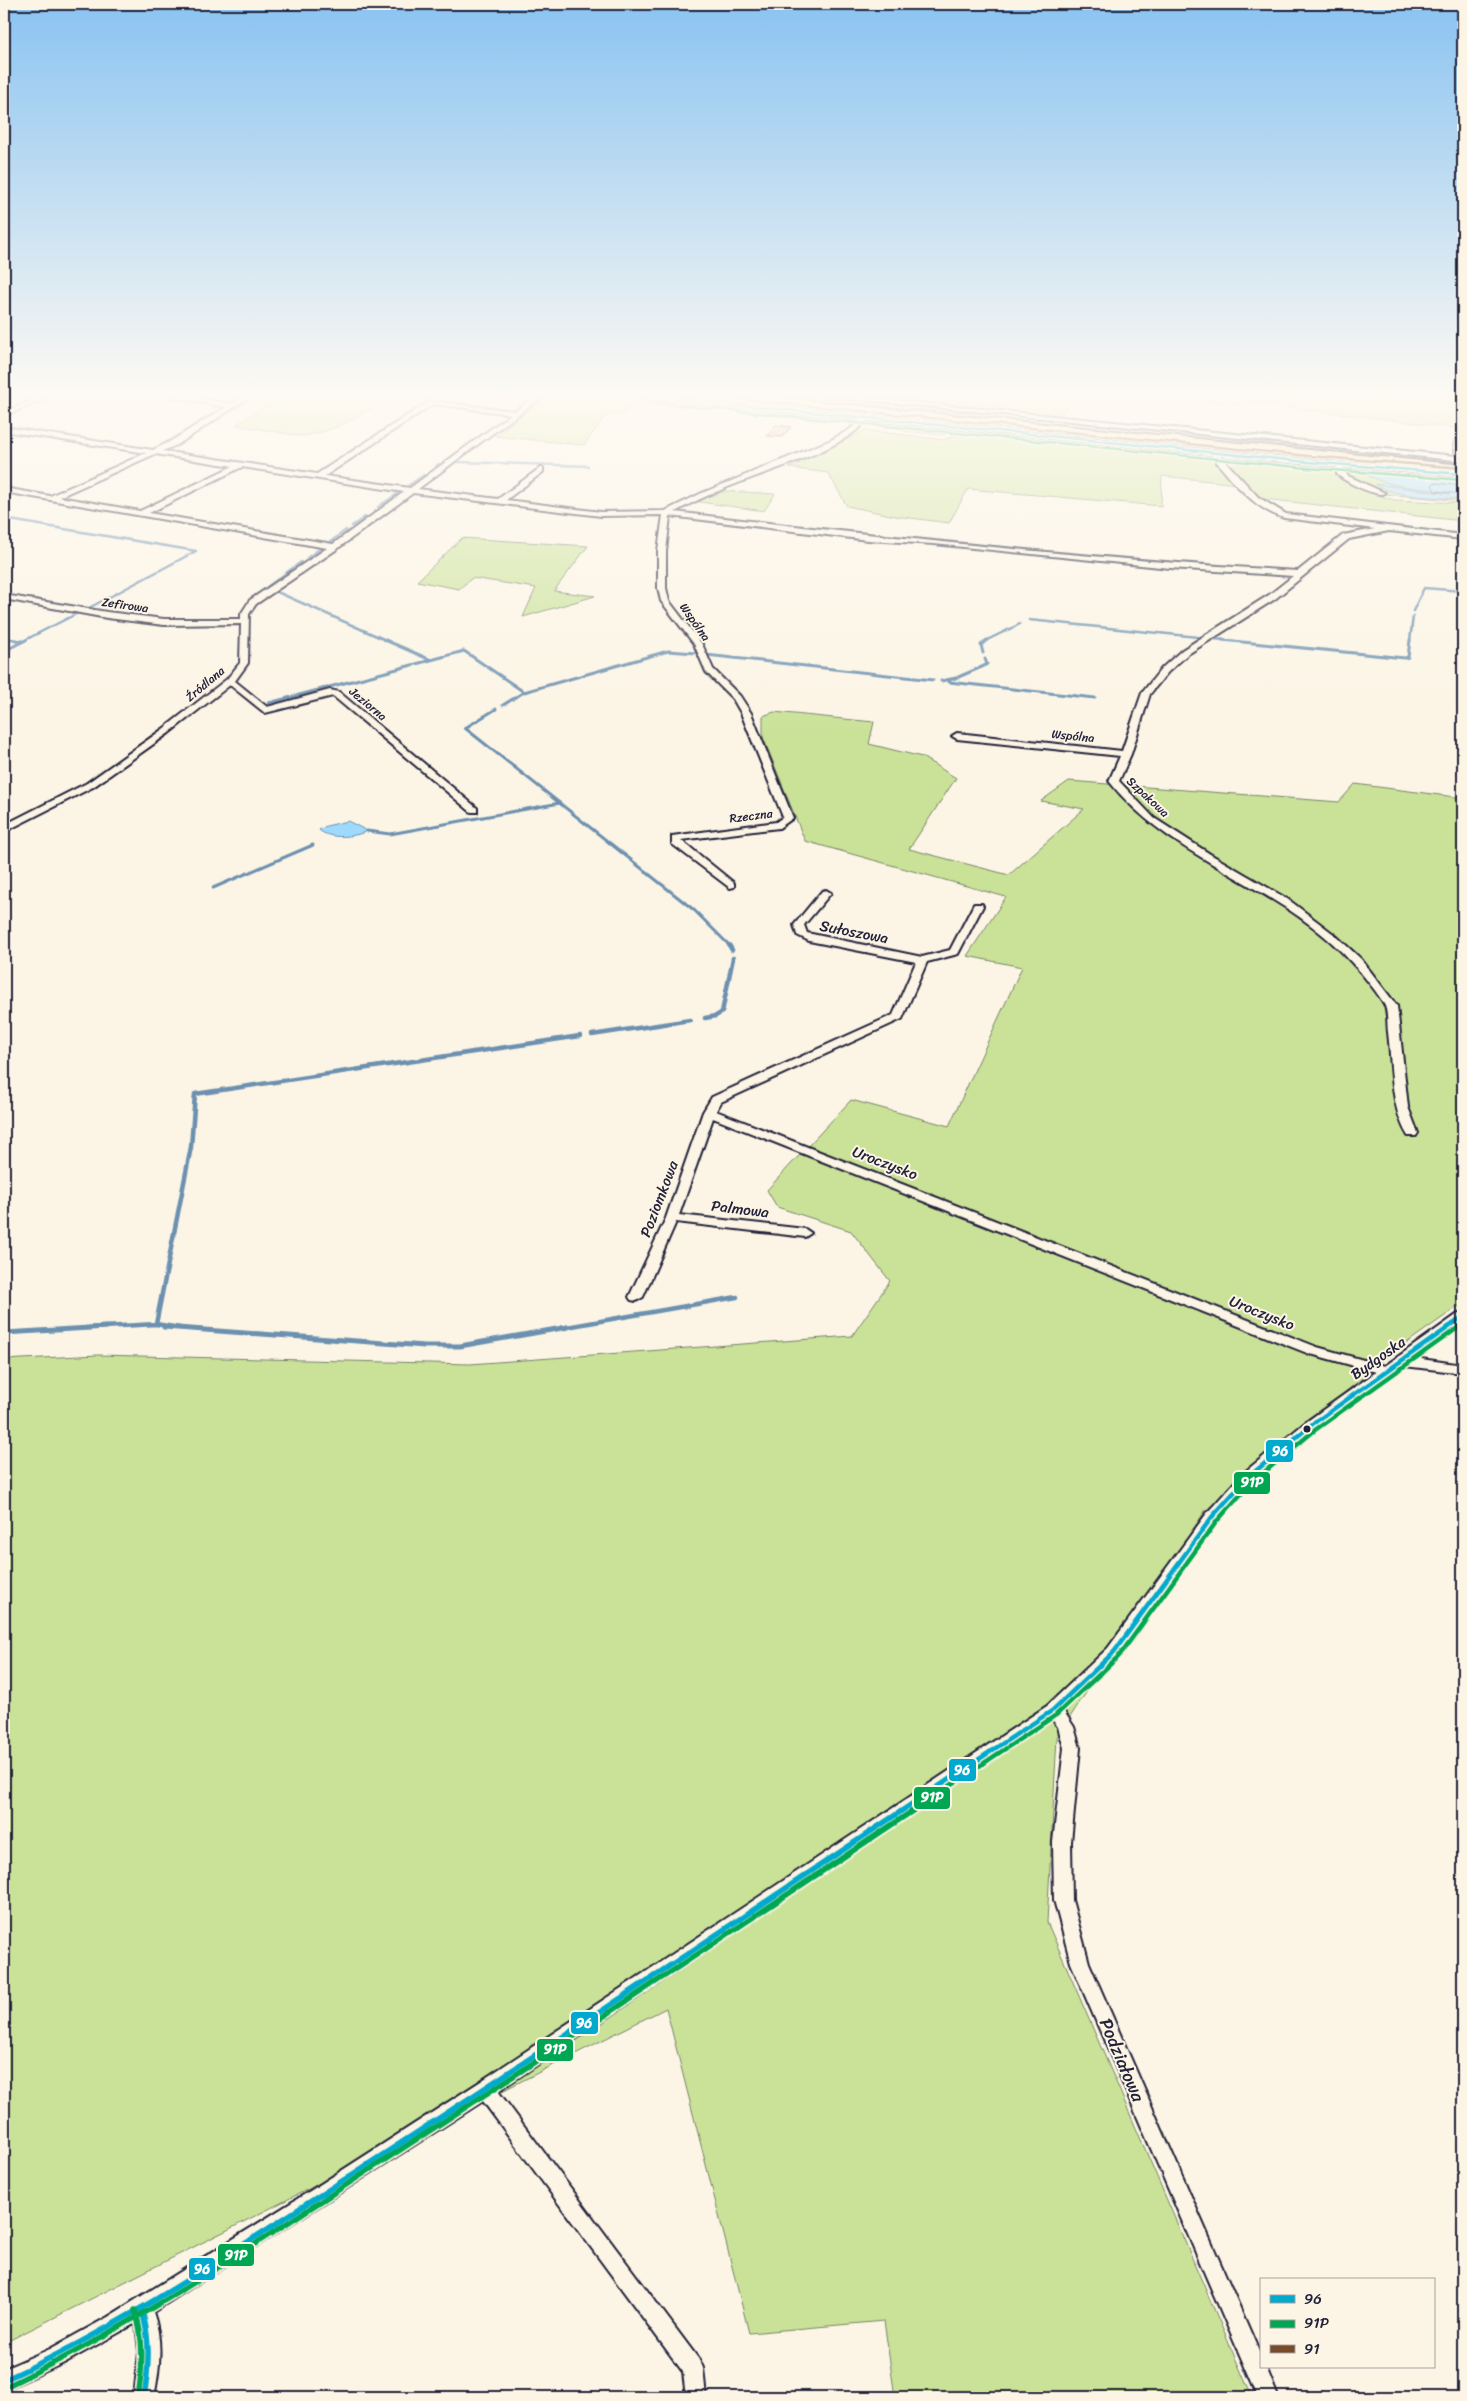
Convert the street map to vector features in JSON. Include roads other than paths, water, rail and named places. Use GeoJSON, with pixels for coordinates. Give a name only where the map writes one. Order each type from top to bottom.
{"type":"FeatureCollection","features":[{"type":"Feature","properties":{"kind":"street"},"geometry":{"type":"LineString","coordinates":[[104,508],[334,546]]}},
{"type":"Feature","properties":{"kind":"street"},"geometry":{"type":"LineString","coordinates":[[140,514],[152,508]]}},
{"type":"Feature","properties":{"kind":"street"},"geometry":{"type":"LineString","coordinates":[[245,620],[247,610],[253,602],[386,508]]}},
{"type":"Feature","properties":{"kind":"street"},"geometry":{"type":"LineString","coordinates":[[550,508],[601,514],[667,513],[868,538],[934,542],[1170,566],[1300,574]]}},
{"type":"Feature","properties":{"kind":"street"},"geometry":{"type":"LineString","coordinates":[[667,513],[677,508]]}},
{"type":"Feature","properties":{"kind":"street"},"geometry":{"type":"LineString","coordinates":[[1269,508],[1275,513],[1300,519],[1463,537]]}},
{"type":"Feature","properties":{"kind":"street","name":"Wspólna"},"geometry":{"type":"LineString","coordinates":[[667,513],[661,571],[665,601],[671,612],[698,644],[709,670],[737,698],[746,713]]}},
{"type":"Feature","properties":{"kind":"street","name":"Szpakowa"},"geometry":{"type":"LineString","coordinates":[[1386,529],[1346,537],[1272,597],[1186,652],[1165,670],[1146,693],[1126,754],[1114,782],[1151,820],[1206,856],[1285,902],[1351,955],[1382,993],[1393,1014],[1396,1068],[1402,1107],[1412,1133]]}},
{"type":"Feature","properties":{"kind":"street","name":"Zefirowa"},"geometry":{"type":"LineString","coordinates":[[4,596],[107,615],[164,622],[245,620]]}},
{"type":"Feature","properties":{"kind":"street","name":"Źródlana"},"geometry":{"type":"LineString","coordinates":[[4,829],[90,785],[166,731],[230,681],[240,670],[246,657],[245,620]]}},
{"type":"Feature","properties":{"kind":"street","name":"Jeziorna"},"geometry":{"type":"LineString","coordinates":[[230,681],[265,710],[330,693],[336,694],[474,810]]}},
{"type":"Feature","properties":{"kind":"street","name":"Rzeczna"},"geometry":{"type":"LineString","coordinates":[[730,885],[676,842],[676,838],[779,825],[788,818],[746,713]]}},
{"type":"Feature","properties":{"kind":"street","name":"Wspólna"},"geometry":{"type":"LineString","coordinates":[[957,736],[1126,754]]}},
{"type":"Feature","properties":{"kind":"street","name":"Sułoszowa"},"geometry":{"type":"LineString","coordinates":[[826,893],[799,925],[802,935],[809,938],[922,960]]}},
{"type":"Feature","properties":{"kind":"street"},"geometry":{"type":"LineString","coordinates":[[708,1112],[716,1100],[898,1017],[922,960],[954,952],[978,906]]}},
{"type":"Feature","properties":{"kind":"street","name":"Poziomkowa"},"geometry":{"type":"LineString","coordinates":[[636,1297],[672,1218],[708,1112]]}},
{"type":"Feature","properties":{"kind":"street","name":"Uroczysko"},"geometry":{"type":"LineString","coordinates":[[708,1112],[1312,1350],[1387,1371]]}},
{"type":"Feature","properties":{"kind":"street","name":"Palmowa"},"geometry":{"type":"LineString","coordinates":[[672,1218],[805,1233]]}},
{"type":"Feature","properties":{"kind":"street","name":"Bydgoska"},"geometry":{"type":"LineString","coordinates":[[4,2380],[57,2356],[141,2308],[485,2088],[1053,1710],[1114,1652],[1228,1498],[1265,1461],[1311,1425],[1463,1317]]}},
{"type":"Feature","properties":{"kind":"street"},"geometry":{"type":"LineString","coordinates":[[1402,1361],[1463,1369]]}},
{"type":"Feature","properties":{"kind":"street","name":"Podziałowa"},"geometry":{"type":"LineString","coordinates":[[1053,1710],[1062,1718],[1069,1732],[1072,1748],[1062,1842],[1063,1900],[1080,1963],[1268,2397]]}},
{"type":"Feature","properties":{"kind":"street"},"geometry":{"type":"LineString","coordinates":[[485,2088],[693,2368],[696,2397]]}},
{"type":"Feature","properties":{"kind":"street"},"geometry":{"type":"LineString","coordinates":[[141,2308],[149,2328],[150,2367],[144,2397]]}},
{"type":"Feature","properties":{"kind":"water"},"geometry":{"type":"Polygon","coordinates":[[[348,821],[367,831],[356,835],[336,836],[319,830],[326,826],[348,821]]]}},
{"type":"Feature","properties":{"kind":"waterway"},"geometry":{"type":"LineString","coordinates":[[352,526],[365,517]]}},
{"type":"Feature","properties":{"kind":"waterway"},"geometry":{"type":"LineString","coordinates":[[4,519],[196,551],[87,609]]}},
{"type":"Feature","properties":{"kind":"waterway"},"geometry":{"type":"LineString","coordinates":[[329,543],[346,530]]}},
{"type":"Feature","properties":{"kind":"waterway"},"geometry":{"type":"LineString","coordinates":[[307,558],[322,547]]}},
{"type":"Feature","properties":{"kind":"waterway"},"geometry":{"type":"LineString","coordinates":[[267,587],[301,562]]}},
{"type":"Feature","properties":{"kind":"waterway"},"geometry":{"type":"LineString","coordinates":[[1413,611],[1424,588],[1463,591]]}},
{"type":"Feature","properties":{"kind":"waterway"},"geometry":{"type":"LineString","coordinates":[[277,592],[388,641]]}},
{"type":"Feature","properties":{"kind":"waterway"},"geometry":{"type":"LineString","coordinates":[[23,641],[78,613]]}},
{"type":"Feature","properties":{"kind":"waterway"},"geometry":{"type":"LineString","coordinates":[[1410,641],[1413,616]]}},
{"type":"Feature","properties":{"kind":"waterway"},"geometry":{"type":"LineString","coordinates":[[1029,620],[1198,637]]}},
{"type":"Feature","properties":{"kind":"waterway"},"geometry":{"type":"LineString","coordinates":[[987,640],[1020,624]]}},
{"type":"Feature","properties":{"kind":"waterway"},"geometry":{"type":"LineString","coordinates":[[6,638],[22,641],[16,640]]}},
{"type":"Feature","properties":{"kind":"waterway"},"geometry":{"type":"LineString","coordinates":[[1214,639],[1235,641]]}},
{"type":"Feature","properties":{"kind":"waterway"},"geometry":{"type":"LineString","coordinates":[[4,651],[26,640]]}},
{"type":"Feature","properties":{"kind":"waterway"},"geometry":{"type":"LineString","coordinates":[[385,640],[431,660]]}},
{"type":"Feature","properties":{"kind":"waterway"},"geometry":{"type":"LineString","coordinates":[[983,653],[981,645],[987,640]]}},
{"type":"Feature","properties":{"kind":"waterway"},"geometry":{"type":"LineString","coordinates":[[1222,640],[1405,658],[1408,657],[1410,640]]}},
{"type":"Feature","properties":{"kind":"waterway"},"geometry":{"type":"LineString","coordinates":[[431,660],[464,651],[524,692]]}},
{"type":"Feature","properties":{"kind":"waterway"},"geometry":{"type":"LineString","coordinates":[[524,692],[668,651],[696,653]]}},
{"type":"Feature","properties":{"kind":"waterway"},"geometry":{"type":"LineString","coordinates":[[706,655],[933,680]]}},
{"type":"Feature","properties":{"kind":"waterway"},"geometry":{"type":"LineString","coordinates":[[941,681],[956,678],[984,666],[987,664],[985,659]]}},
{"type":"Feature","properties":{"kind":"waterway"},"geometry":{"type":"LineString","coordinates":[[269,703],[431,660]]}},
{"type":"Feature","properties":{"kind":"waterway"},"geometry":{"type":"LineString","coordinates":[[949,682],[1095,698]]}},
{"type":"Feature","properties":{"kind":"waterway"},"geometry":{"type":"LineString","coordinates":[[503,705],[524,692]]}},
{"type":"Feature","properties":{"kind":"waterway"},"geometry":{"type":"LineString","coordinates":[[496,709],[465,728],[559,803]]}},
{"type":"Feature","properties":{"kind":"waterway"},"geometry":{"type":"LineString","coordinates":[[367,831],[390,834],[559,803]]}},
{"type":"Feature","properties":{"kind":"waterway"},"geometry":{"type":"LineString","coordinates":[[559,803],[694,910],[729,945]]}},
{"type":"Feature","properties":{"kind":"waterway"},"geometry":{"type":"LineString","coordinates":[[213,888],[313,845]]}},
{"type":"Feature","properties":{"kind":"waterway"},"geometry":{"type":"LineString","coordinates":[[729,945],[732,950]]}},
{"type":"Feature","properties":{"kind":"waterway"},"geometry":{"type":"LineString","coordinates":[[705,1018],[716,1016],[722,1012],[733,958]]}},
{"type":"Feature","properties":{"kind":"waterway"},"geometry":{"type":"LineString","coordinates":[[592,1035],[690,1020]]}},
{"type":"Feature","properties":{"kind":"waterway"},"geometry":{"type":"LineString","coordinates":[[156,1324],[191,1147],[195,1094],[580,1036]]}},
{"type":"Feature","properties":{"kind":"waterway"},"geometry":{"type":"LineString","coordinates":[[561,1328],[737,1297]]}},
{"type":"Feature","properties":{"kind":"waterway"},"geometry":{"type":"LineString","coordinates":[[86,1328],[156,1324]]}},
{"type":"Feature","properties":{"kind":"waterway"},"geometry":{"type":"LineString","coordinates":[[156,1324],[180,1328]]}},
{"type":"Feature","properties":{"kind":"waterway"},"geometry":{"type":"LineString","coordinates":[[4,1333],[107,1327]]}},
{"type":"Feature","properties":{"kind":"waterway"},"geometry":{"type":"LineString","coordinates":[[164,1327],[425,1346],[460,1346],[568,1327]]}}]}
